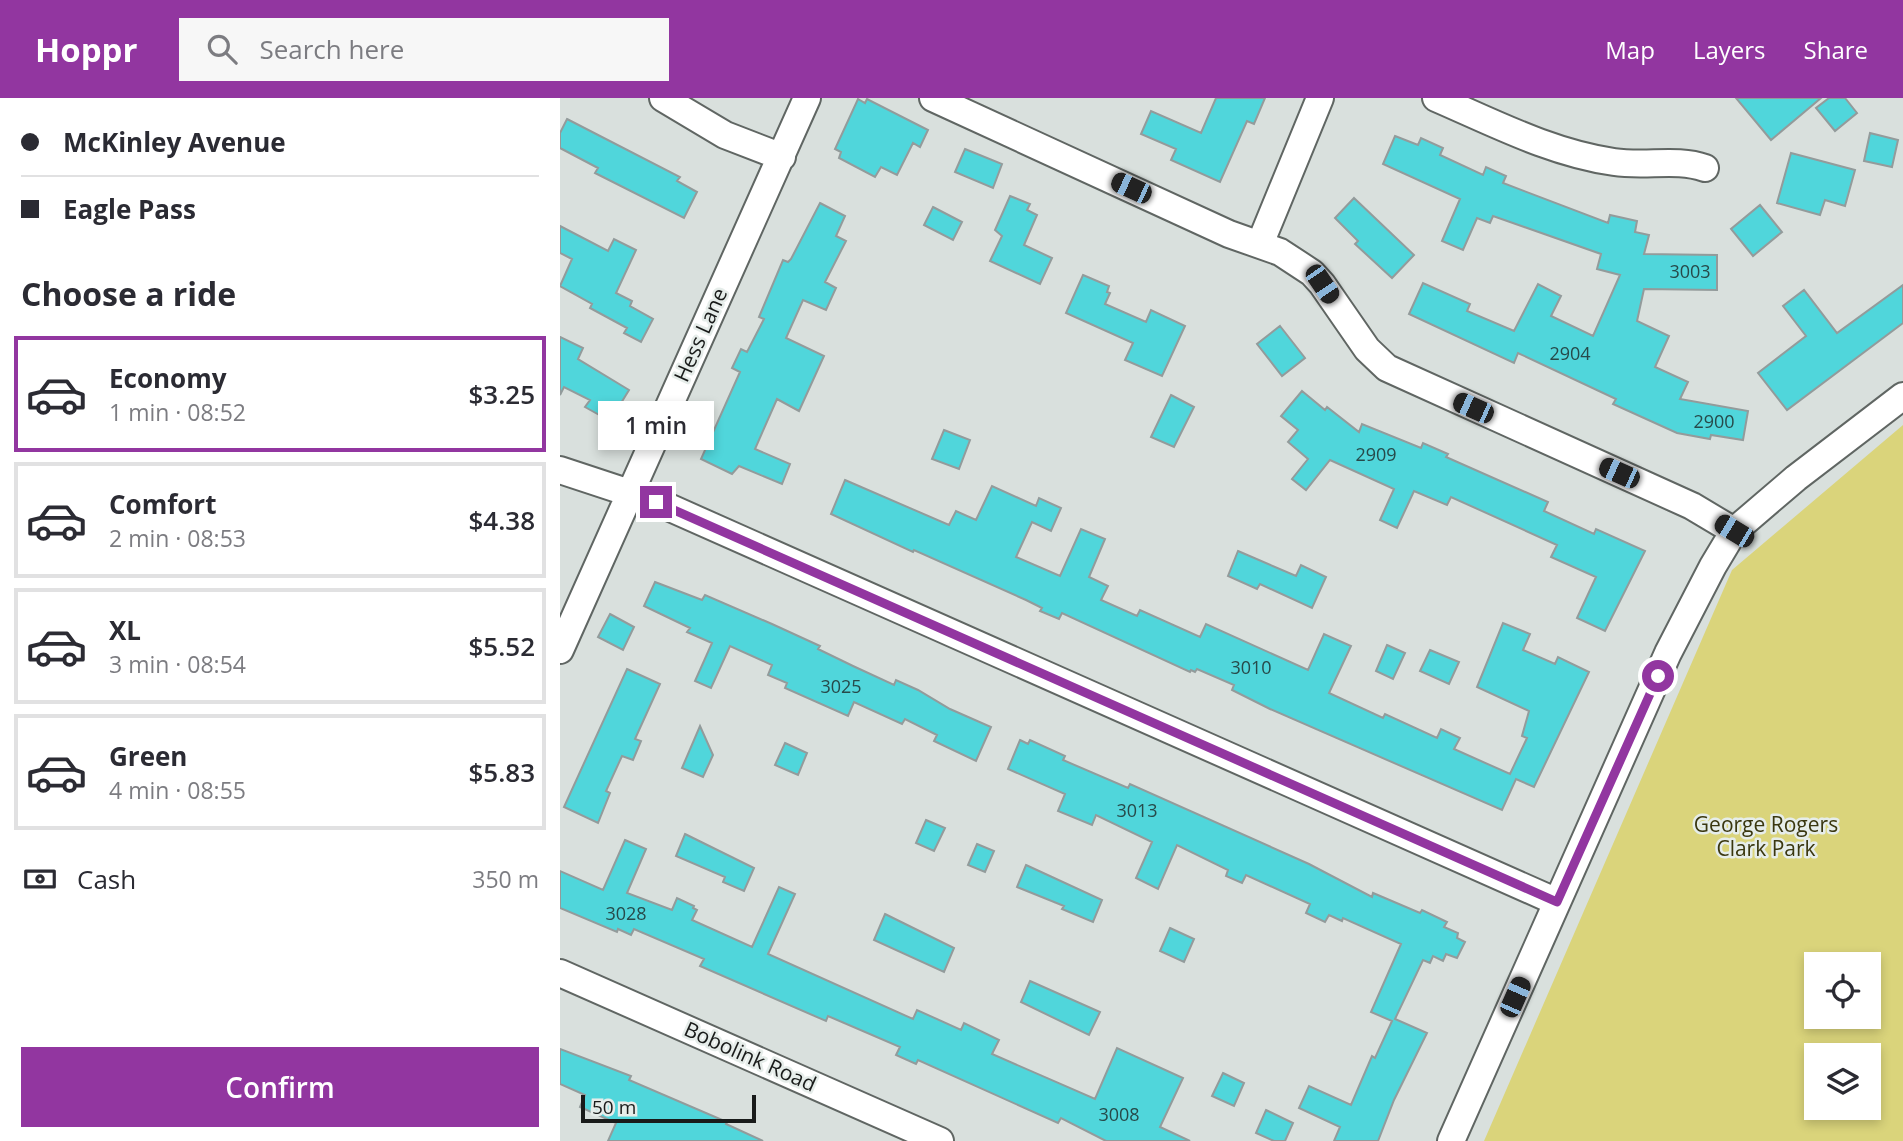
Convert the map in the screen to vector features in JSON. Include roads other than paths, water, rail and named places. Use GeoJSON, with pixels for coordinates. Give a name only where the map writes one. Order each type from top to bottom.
{"type":"FeatureCollection","features":[{"type":"Feature","properties":{"kind":"street"},"geometry":{"type":"LineString","coordinates":[[663,98],[725,135],[782,157]]}},
{"type":"Feature","properties":{"kind":"street","name":"Hess Lane"},"geometry":{"type":"LineString","coordinates":[[560,650],[807,98]]}},
{"type":"Feature","properties":{"kind":"street"},"geometry":{"type":"LineString","coordinates":[[933,98],[1229,234],[1280,252],[1312,273],[1367,349],[1387,368],[1692,506],[1734,531]]}},
{"type":"Feature","properties":{"kind":"street"},"geometry":{"type":"LineString","coordinates":[[1260,244],[1320,98]]}},
{"type":"Feature","properties":{"kind":"street"},"geometry":{"type":"LineString","coordinates":[[1436,98],[1564,152],[1616,162],[1664,165],[1687,162],[1705,168]]}},
{"type":"Feature","properties":{"kind":"street"},"geometry":{"type":"LineString","coordinates":[[1451,1141],[1668,653],[1734,531],[1796,478],[1903,396]]}},
{"type":"Feature","properties":{"kind":"street"},"geometry":{"type":"LineString","coordinates":[[560,470],[669,508],[1557,902]]}},
{"type":"Feature","properties":{"kind":"street","name":"Bobolink Road"},"geometry":{"type":"LineString","coordinates":[[560,973],[940,1141]]}},
{"type":"Feature","properties":{"kind":"park label","name":"George Rogers Clark Park"},"geometry":{"type":"Point","coordinates":[1766,837]}}]}
